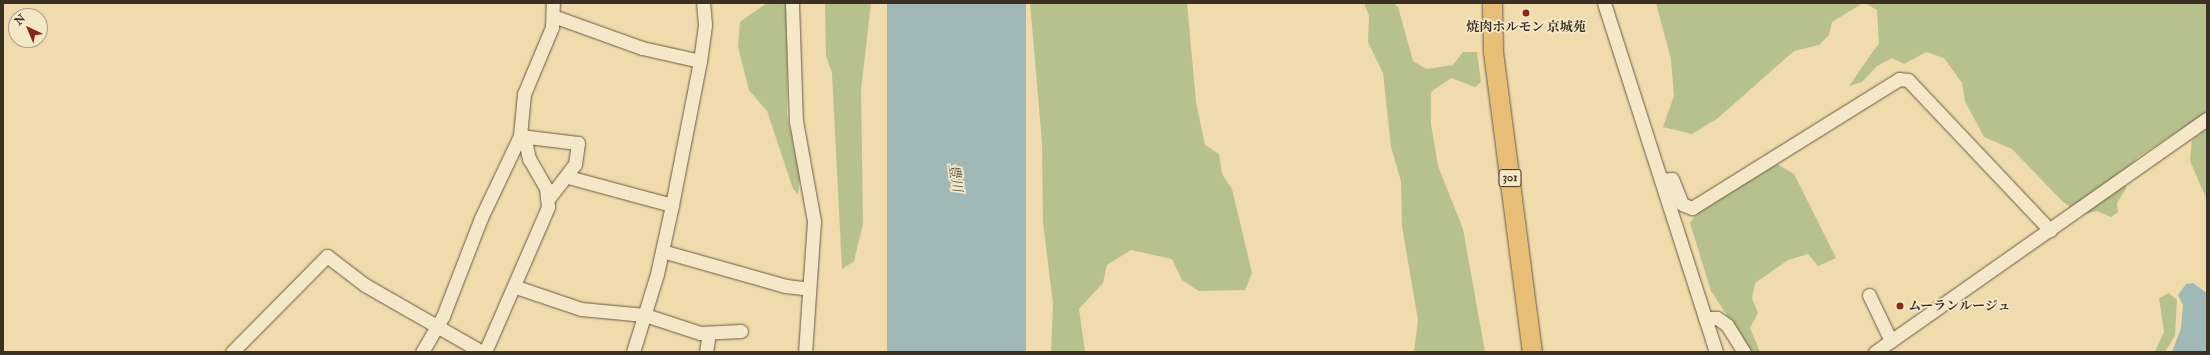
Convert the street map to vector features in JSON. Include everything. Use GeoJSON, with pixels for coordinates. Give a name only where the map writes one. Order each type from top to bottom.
{"type":"FeatureCollection","features":[{"type":"Feature","properties":{"kind":"highway","name":"301"},"geometry":{"type":"LineString","coordinates":[[1492,3],[1493,52],[1532,352]]}},
{"type":"Feature","properties":{"kind":"street"},"geometry":{"type":"LineString","coordinates":[[549,198],[529,160],[522,136],[526,85],[552,27],[553,3]]}},
{"type":"Feature","properties":{"kind":"street"},"geometry":{"type":"LineString","coordinates":[[633,352],[645,315],[672,205],[700,61],[705,24],[703,3]]}},
{"type":"Feature","properties":{"kind":"street"},"geometry":{"type":"LineString","coordinates":[[792,3],[796,121],[814,221],[805,352]]}},
{"type":"Feature","properties":{"kind":"street"},"geometry":{"type":"LineString","coordinates":[[1604,3],[1716,352]]}},
{"type":"Feature","properties":{"kind":"street"},"geometry":{"type":"LineString","coordinates":[[553,16],[637,47],[700,61]]}},
{"type":"Feature","properties":{"kind":"street"},"geometry":{"type":"LineString","coordinates":[[1661,180],[1672,179],[1682,204],[1692,208],[1899,79],[1908,80],[2050,230]]}},
{"type":"Feature","properties":{"kind":"street"},"geometry":{"type":"LineString","coordinates":[[1874,352],[2207,119]]}},
{"type":"Feature","properties":{"kind":"street"},"geometry":{"type":"LineString","coordinates":[[485,352],[516,287],[542,226],[549,198],[568,177],[575,164],[578,143],[522,136]]}},
{"type":"Feature","properties":{"kind":"street"},"geometry":{"type":"LineString","coordinates":[[422,352],[437,328],[481,218],[522,136]]}},
{"type":"Feature","properties":{"kind":"street"},"geometry":{"type":"LineString","coordinates":[[568,177],[672,205]]}},
{"type":"Feature","properties":{"kind":"street"},"geometry":{"type":"LineString","coordinates":[[662,250],[786,286],[809,289]]}},
{"type":"Feature","properties":{"kind":"street"},"geometry":{"type":"LineString","coordinates":[[232,352],[327,256],[365,285],[437,328],[482,352]]}},
{"type":"Feature","properties":{"kind":"street"},"geometry":{"type":"LineString","coordinates":[[516,287],[581,309],[645,315],[710,334],[740,332]]}},
{"type":"Feature","properties":{"kind":"street"},"geometry":{"type":"LineString","coordinates":[[1869,295],[1891,341]]}},
{"type":"Feature","properties":{"kind":"street"},"geometry":{"type":"LineString","coordinates":[[1705,318],[1717,318],[1727,325],[1744,352]]}},
{"type":"Feature","properties":{"kind":"street"},"geometry":{"type":"LineString","coordinates":[[706,352],[710,334]]}},
{"type":"Feature","properties":{"kind":"green space"},"geometry":{"type":"Polygon","coordinates":[[[767,3],[788,3],[787,115],[800,178],[798,194],[793,189],[767,111],[749,90],[738,47],[740,22],[767,3]]]}},
{"type":"Feature","properties":{"kind":"green space"},"geometry":{"type":"Polygon","coordinates":[[[825,3],[871,3],[861,90],[863,224],[854,261],[842,269],[832,73],[826,56],[825,3]]]}},
{"type":"Feature","properties":{"kind":"green space"},"geometry":{"type":"Polygon","coordinates":[[[1030,3],[1187,3],[1196,102],[1205,145],[1219,154],[1222,174],[1232,189],[1252,273],[1245,290],[1199,291],[1182,280],[1172,259],[1131,250],[1107,265],[1103,283],[1079,309],[1085,352],[1051,352],[1053,304],[1043,222],[1042,142],[1030,3]]]}},
{"type":"Feature","properties":{"kind":"green space"},"geometry":{"type":"Polygon","coordinates":[[[1364,3],[1393,3],[1398,7],[1413,61],[1426,69],[1453,65],[1463,52],[1477,52],[1481,82],[1475,87],[1451,78],[1431,92],[1431,124],[1438,166],[1463,229],[1485,352],[1414,352],[1418,320],[1402,226],[1401,181],[1391,147],[1383,73],[1368,42],[1369,16],[1364,3]]]}},
{"type":"Feature","properties":{"kind":"green space"},"geometry":{"type":"Polygon","coordinates":[[[1656,3],[1863,3],[1832,22],[1829,35],[1819,45],[1794,51],[1718,118],[1692,134],[1663,127],[1674,96],[1671,59],[1656,3]]]}},
{"type":"Feature","properties":{"kind":"green space"},"geometry":{"type":"Polygon","coordinates":[[[1865,3],[2207,3],[2207,112],[2137,158],[2126,172],[2126,188],[2117,203],[2118,212],[2111,217],[2097,211],[2082,215],[2063,202],[2012,149],[1984,137],[1965,101],[1962,83],[1944,58],[1926,52],[1904,64],[1892,58],[1877,66],[1862,82],[1849,86],[1879,43],[1877,10],[1865,3]]]}},
{"type":"Feature","properties":{"kind":"green space"},"geometry":{"type":"Polygon","coordinates":[[[2207,128],[2207,200],[2190,161],[2192,140],[2207,128]]]}},
{"type":"Feature","properties":{"kind":"green space"},"geometry":{"type":"Polygon","coordinates":[[[1777,164],[1794,174],[1836,258],[1818,266],[1808,254],[1788,260],[1755,283],[1752,298],[1758,313],[1750,328],[1760,352],[1735,352],[1736,329],[1711,291],[1690,223],[1696,214],[1777,164]]]}},
{"type":"Feature","properties":{"kind":"green space"},"geometry":{"type":"Polygon","coordinates":[[[2169,293],[2177,300],[2175,336],[2165,352],[2155,352],[2164,332],[2159,298],[2169,293]]]}},
{"type":"Feature","properties":{"kind":"water","name":"豊川"},"geometry":{"type":"Polygon","coordinates":[[[887,3],[1026,3],[1026,352],[887,352],[887,3]]]}},
{"type":"Feature","properties":{"kind":"water"},"geometry":{"type":"Polygon","coordinates":[[[2193,283],[2207,293],[2207,352],[2172,352],[2181,328],[2183,305],[2178,295],[2186,284],[2193,283]]]}},
{"type":"Feature","properties":{"kind":"place","name":"焼肉ホルモン 京城苑"},"geometry":{"type":"Point","coordinates":[1526,13]}},
{"type":"Feature","properties":{"kind":"place","name":"ムーランルージュ"},"geometry":{"type":"Point","coordinates":[1900,306]}}]}
